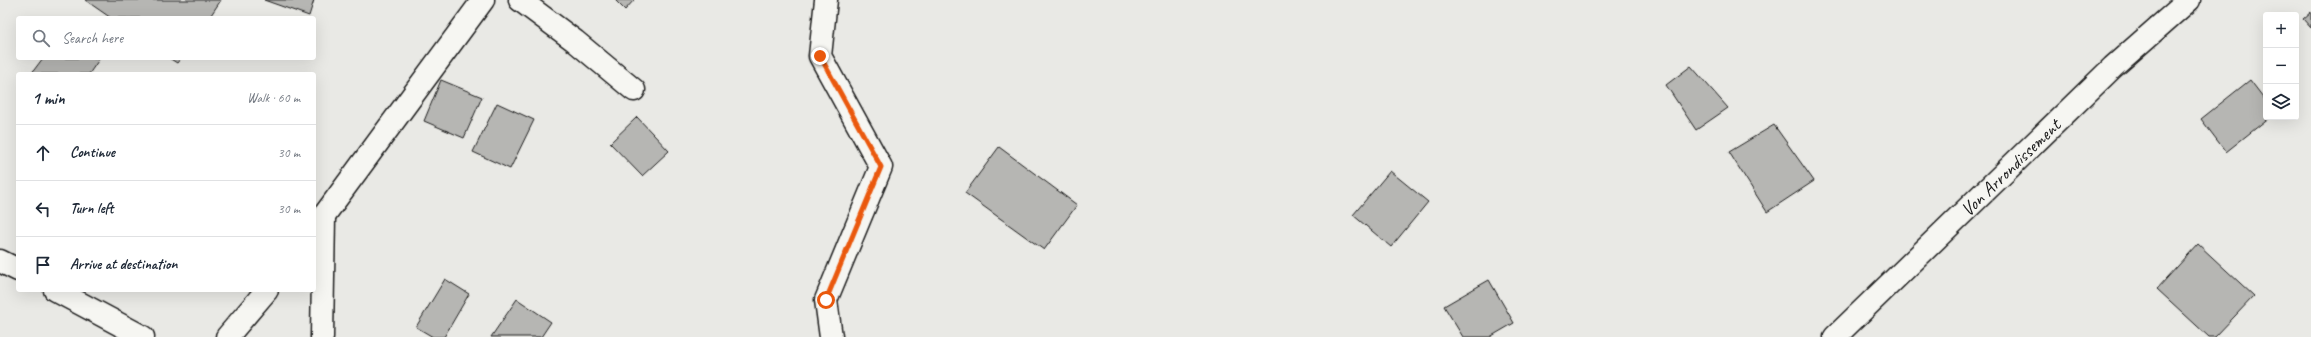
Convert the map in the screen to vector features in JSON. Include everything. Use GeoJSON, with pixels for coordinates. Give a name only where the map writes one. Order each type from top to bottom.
{"type":"FeatureCollection","features":[{"type":"Feature","properties":{"kind":"street"},"geometry":{"type":"LineString","coordinates":[[322,337],[319,222],[483,0]]}},
{"type":"Feature","properties":{"kind":"street"},"geometry":{"type":"LineString","coordinates":[[520,0],[575,41],[634,90]]}},
{"type":"Feature","properties":{"kind":"street"},"geometry":{"type":"LineString","coordinates":[[826,0],[820,56],[881,167],[826,300],[831,337]]}},
{"type":"Feature","properties":{"kind":"street","name":"Von Arrondissement"},"geometry":{"type":"LineString","coordinates":[[1835,337],[2113,67],[2189,0]]}},
{"type":"Feature","properties":{"kind":"street"},"geometry":{"type":"LineString","coordinates":[[0,261],[16,269]]}},
{"type":"Feature","properties":{"kind":"street"},"geometry":{"type":"LineString","coordinates":[[59,292],[143,337]]}},
{"type":"Feature","properties":{"kind":"street"},"geometry":{"type":"LineString","coordinates":[[227,337],[265,292]]}},
{"type":"Feature","properties":{"kind":"building"},"geometry":{"type":"Polygon","coordinates":[[[85,0],[221,0],[210,16],[108,16],[85,0]]]}},
{"type":"Feature","properties":{"kind":"building"},"geometry":{"type":"Polygon","coordinates":[[[264,0],[314,0],[309,16],[264,0]]]}},
{"type":"Feature","properties":{"kind":"building"},"geometry":{"type":"Polygon","coordinates":[[[615,0],[634,0],[625,10],[615,0]]]}},
{"type":"Feature","properties":{"kind":"building"},"geometry":{"type":"Polygon","coordinates":[[[2311,12],[2311,28],[2303,19],[2311,12]]]}},
{"type":"Feature","properties":{"kind":"building"},"geometry":{"type":"Polygon","coordinates":[[[42,60],[99,60],[90,72],[32,72],[42,60]]]}},
{"type":"Feature","properties":{"kind":"building"},"geometry":{"type":"Polygon","coordinates":[[[172,60],[179,60],[177,63],[172,60]]]}},
{"type":"Feature","properties":{"kind":"building"},"geometry":{"type":"Polygon","coordinates":[[[1691,66],[1728,108],[1696,130],[1666,85],[1691,66]]]}},
{"type":"Feature","properties":{"kind":"building"},"geometry":{"type":"Polygon","coordinates":[[[441,80],[482,97],[464,138],[424,121],[441,80]]]}},
{"type":"Feature","properties":{"kind":"building"},"geometry":{"type":"Polygon","coordinates":[[[2250,80],[2263,97],[2263,120],[2266,120],[2226,152],[2201,119],[2250,80]]]}},
{"type":"Feature","properties":{"kind":"building"},"geometry":{"type":"Polygon","coordinates":[[[497,103],[534,120],[510,169],[473,152],[497,103]]]}},
{"type":"Feature","properties":{"kind":"building"},"geometry":{"type":"Polygon","coordinates":[[[637,117],[669,151],[642,176],[610,143],[637,117]]]}},
{"type":"Feature","properties":{"kind":"building"},"geometry":{"type":"Polygon","coordinates":[[[1774,125],[1814,181],[1767,212],[1729,152],[1774,125]]]}},
{"type":"Feature","properties":{"kind":"building"},"geometry":{"type":"Polygon","coordinates":[[[999,147],[1077,205],[1044,250],[965,193],[999,147]]]}},
{"type":"Feature","properties":{"kind":"building"},"geometry":{"type":"Polygon","coordinates":[[[1390,171],[1428,202],[1391,247],[1353,215],[1390,171]]]}},
{"type":"Feature","properties":{"kind":"building"},"geometry":{"type":"Polygon","coordinates":[[[2198,244],[2254,296],[2215,337],[2209,337],[2157,289],[2198,244]]]}},
{"type":"Feature","properties":{"kind":"building"},"geometry":{"type":"Polygon","coordinates":[[[445,279],[469,294],[444,337],[433,337],[416,327],[445,279]]]}},
{"type":"Feature","properties":{"kind":"building"},"geometry":{"type":"Polygon","coordinates":[[[1489,280],[1514,323],[1490,337],[1463,337],[1444,306],[1489,280]]]}},
{"type":"Feature","properties":{"kind":"building"},"geometry":{"type":"Polygon","coordinates":[[[517,299],[551,322],[541,337],[491,337],[517,299]]]}},
{"type":"Feature","properties":{"kind":"route"},"geometry":{"type":"LineString","coordinates":[[820,56],[881,167],[826,300]]}}]}
